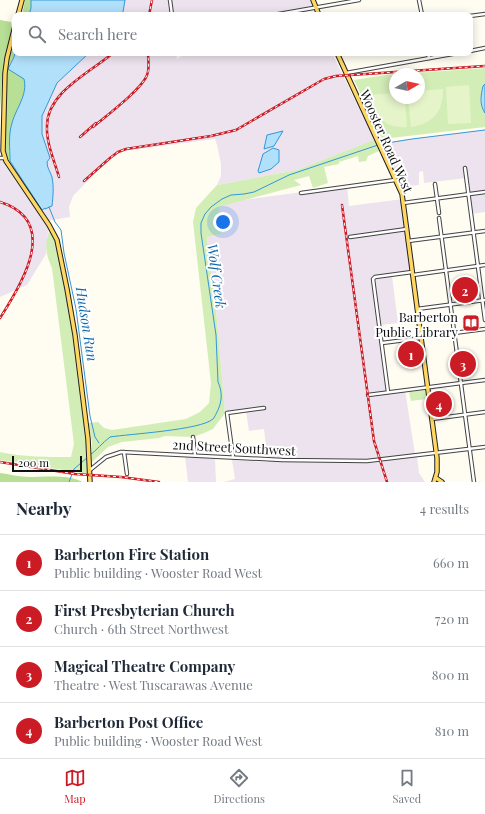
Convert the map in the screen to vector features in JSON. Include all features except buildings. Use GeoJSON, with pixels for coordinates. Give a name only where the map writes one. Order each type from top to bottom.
{"type":"FeatureCollection","features":[{"type":"Feature","properties":{"kind":"main road"},"geometry":{"type":"LineString","coordinates":[[19,12],[22,0]]}},
{"type":"Feature","properties":{"kind":"main road"},"geometry":{"type":"LineString","coordinates":[[313,0],[318,12]]}},
{"type":"Feature","properties":{"kind":"main road"},"geometry":{"type":"LineString","coordinates":[[12,38],[5,73],[3,148],[5,158],[49,225],[57,240],[75,335],[89,454],[90,482]]}},
{"type":"Feature","properties":{"kind":"main road","name":"Wooster Road West"},"geometry":{"type":"LineString","coordinates":[[338,56],[401,192],[432,419],[437,466],[435,480]]}},
{"type":"Feature","properties":{"kind":"main road"},"geometry":{"type":"LineString","coordinates":[[435,480],[442,482]]}},
{"type":"Feature","properties":{"kind":"street"},"geometry":{"type":"LineString","coordinates":[[170,0],[172,12]]}},
{"type":"Feature","properties":{"kind":"street"},"geometry":{"type":"LineString","coordinates":[[291,12],[358,0]]}},
{"type":"Feature","properties":{"kind":"street"},"geometry":{"type":"LineString","coordinates":[[419,0],[421,12]]}},
{"type":"Feature","properties":{"kind":"street"},"geometry":{"type":"LineString","coordinates":[[473,16],[485,14]]}},
{"type":"Feature","properties":{"kind":"street"},"geometry":{"type":"LineString","coordinates":[[473,50],[485,48]]}},
{"type":"Feature","properties":{"kind":"street"},"geometry":{"type":"LineString","coordinates":[[346,73],[441,56]]}},
{"type":"Feature","properties":{"kind":"street"},"geometry":{"type":"LineString","coordinates":[[0,158],[5,158]]}},
{"type":"Feature","properties":{"kind":"street"},"geometry":{"type":"LineString","coordinates":[[466,168],[478,266],[484,300],[485,320]]}},
{"type":"Feature","properties":{"kind":"street"},"geometry":{"type":"LineString","coordinates":[[301,192],[396,180]]}},
{"type":"Feature","properties":{"kind":"street"},"geometry":{"type":"LineString","coordinates":[[435,184],[439,213]]}},
{"type":"Feature","properties":{"kind":"street"},"geometry":{"type":"LineString","coordinates":[[403,203],[485,192]]}},
{"type":"Feature","properties":{"kind":"street"},"geometry":{"type":"LineString","coordinates":[[439,218],[474,482]]}},
{"type":"Feature","properties":{"kind":"street"},"geometry":{"type":"LineString","coordinates":[[350,237],[407,229]]}},
{"type":"Feature","properties":{"kind":"street"},"geometry":{"type":"LineString","coordinates":[[408,241],[485,231]]}},
{"type":"Feature","properties":{"kind":"street"},"geometry":{"type":"LineString","coordinates":[[388,392],[374,279],[375,277],[485,265]]}},
{"type":"Feature","properties":{"kind":"street"},"geometry":{"type":"LineString","coordinates":[[417,309],[484,300]]}},
{"type":"Feature","properties":{"kind":"street"},"geometry":{"type":"LineString","coordinates":[[454,333],[485,329]]}},
{"type":"Feature","properties":{"kind":"street"},"geometry":{"type":"LineString","coordinates":[[382,343],[421,338]]}},
{"type":"Feature","properties":{"kind":"street"},"geometry":{"type":"LineString","coordinates":[[368,395],[485,380]]}},
{"type":"Feature","properties":{"kind":"street"},"geometry":{"type":"LineString","coordinates":[[233,458],[227,413],[264,408]]}},
{"type":"Feature","properties":{"kind":"street"},"geometry":{"type":"LineString","coordinates":[[432,419],[485,412]]}},
{"type":"Feature","properties":{"kind":"street"},"geometry":{"type":"LineString","coordinates":[[193,437],[196,455]]}},
{"type":"Feature","properties":{"kind":"street","name":"2nd Street Southwest"},"geometry":{"type":"LineString","coordinates":[[89,470],[106,457],[112,454],[124,452],[233,458],[367,461],[485,447]]}},
{"type":"Feature","properties":{"kind":"street"},"geometry":{"type":"LineString","coordinates":[[124,452],[127,474]]}},
{"type":"Feature","properties":{"kind":"shaded area"},"geometry":{"type":"Polygon","coordinates":[[[125,0],[169,0],[171,12],[123,12],[125,0]]]}},
{"type":"Feature","properties":{"kind":"shaded area"},"geometry":{"type":"Polygon","coordinates":[[[170,0],[313,0],[316,8],[291,12],[172,12],[170,0]]]}},
{"type":"Feature","properties":{"kind":"shaded area"},"geometry":{"type":"Polygon","coordinates":[[[86,56],[176,56],[177,59],[182,56],[333,56],[375,140],[297,170],[217,185],[221,176],[221,164],[215,139],[124,151],[111,157],[73,196],[69,207],[70,217],[47,221],[51,227],[48,232],[46,254],[27,285],[0,297],[0,158],[5,158],[12,169],[47,166],[47,162],[50,158],[42,134],[42,116],[57,83],[86,56]]]}},
{"type":"Feature","properties":{"kind":"shaded area"},"geometry":{"type":"Polygon","coordinates":[[[485,130],[485,212],[471,214],[467,178],[424,183],[423,171],[419,172],[419,185],[399,187],[380,145],[387,142],[485,130]]]}},
{"type":"Feature","properties":{"kind":"shaded area"},"geometry":{"type":"Polygon","coordinates":[[[347,186],[349,206],[403,199],[412,272],[375,277],[373,279],[387,392],[405,390],[415,454],[379,460],[379,462],[417,456],[419,473],[425,482],[224,482],[235,479],[232,460],[268,462],[264,429],[249,431],[246,411],[225,413],[217,320],[207,236],[221,234],[218,207],[243,200],[347,186]]]}},
{"type":"Feature","properties":{"kind":"shaded area"},"geometry":{"type":"Polygon","coordinates":[[[392,276],[398,323],[381,325],[375,279],[392,276]]]}},
{"type":"Feature","properties":{"kind":"shaded area"},"geometry":{"type":"Polygon","coordinates":[[[185,457],[215,459],[216,482],[188,482],[185,457]]]}},
{"type":"Feature","properties":{"kind":"green space"},"geometry":{"type":"Polygon","coordinates":[[[25,0],[31,0],[30,12],[23,12],[25,0]]]}},
{"type":"Feature","properties":{"kind":"green space"},"geometry":{"type":"Polygon","coordinates":[[[0,20],[11,22],[12,28],[2,80],[0,110],[0,20]]]}},
{"type":"Feature","properties":{"kind":"green space"},"geometry":{"type":"Polygon","coordinates":[[[12,49],[12,56],[14,57],[9,67],[24,79],[26,85],[21,104],[12,122],[9,152],[10,161],[6,153],[4,139],[8,63],[12,49]]]}},
{"type":"Feature","properties":{"kind":"green space"},"geometry":{"type":"Polygon","coordinates":[[[485,68],[485,127],[382,139],[354,80],[389,75],[389,104],[425,104],[425,72],[485,68]]]}},
{"type":"Feature","properties":{"kind":"green space"},"geometry":{"type":"Polygon","coordinates":[[[469,85],[471,123],[448,124],[446,87],[469,85]]]}},
{"type":"Feature","properties":{"kind":"green space"},"geometry":{"type":"Polygon","coordinates":[[[443,89],[443,97],[439,110],[436,115],[426,123],[411,127],[409,104],[425,104],[425,90],[443,89]]]}},
{"type":"Feature","properties":{"kind":"green space"},"geometry":{"type":"Polygon","coordinates":[[[389,93],[389,104],[405,104],[407,127],[392,126],[381,119],[374,109],[370,95],[389,93]]]}},
{"type":"Feature","properties":{"kind":"green space"},"geometry":{"type":"Polygon","coordinates":[[[374,140],[379,151],[368,156],[366,161],[359,162],[358,156],[339,162],[339,164],[324,167],[328,183],[313,188],[309,176],[294,180],[301,185],[219,207],[221,234],[207,237],[217,320],[225,413],[213,429],[204,433],[193,437],[165,436],[122,442],[108,447],[92,462],[92,442],[88,423],[98,422],[104,428],[112,430],[186,419],[200,412],[209,403],[211,383],[193,222],[196,208],[217,185],[297,170],[374,140]]]}},
{"type":"Feature","properties":{"kind":"green space"},"geometry":{"type":"Polygon","coordinates":[[[51,227],[67,289],[88,439],[89,474],[0,460],[0,452],[26,456],[71,457],[74,444],[52,268],[46,248],[47,238],[51,227]]]}},
{"type":"Feature","properties":{"kind":"green space"},"geometry":{"type":"Polygon","coordinates":[[[425,390],[426,399],[411,401],[409,392],[425,390]]]}},
{"type":"Feature","properties":{"kind":"green space"},"geometry":{"type":"Polygon","coordinates":[[[0,473],[25,477],[64,477],[77,479],[82,482],[0,482],[0,473]]]}},
{"type":"Feature","properties":{"kind":"water"},"geometry":{"type":"Polygon","coordinates":[[[31,0],[125,0],[123,12],[30,12],[31,0]]]}},
{"type":"Feature","properties":{"kind":"water"},"geometry":{"type":"Polygon","coordinates":[[[86,56],[57,83],[42,116],[42,134],[50,158],[47,164],[52,177],[53,188],[52,206],[42,210],[10,161],[10,133],[14,117],[23,96],[25,85],[24,79],[8,69],[14,57],[86,56]]]}},
{"type":"Feature","properties":{"kind":"water"},"geometry":{"type":"Polygon","coordinates":[[[485,84],[485,113],[481,100],[483,86],[485,84]]]}},
{"type":"Feature","properties":{"kind":"water"},"geometry":{"type":"Polygon","coordinates":[[[283,131],[274,146],[264,149],[267,135],[283,131]]]}},
{"type":"Feature","properties":{"kind":"water"},"geometry":{"type":"Polygon","coordinates":[[[273,148],[279,150],[279,162],[271,169],[259,173],[258,171],[263,154],[273,148]]]}},
{"type":"Feature","properties":{"kind":"waterway","name":"Wolf Creek"},"geometry":{"type":"LineString","coordinates":[[381,144],[485,130]]}},
{"type":"Feature","properties":{"kind":"waterway","name":"Wolf Creek"},"geometry":{"type":"LineString","coordinates":[[90,455],[110,437],[195,426],[213,419],[218,410],[221,402],[221,394],[218,382],[216,335],[201,233],[201,223],[205,214],[211,207],[222,199],[231,195],[254,192],[289,175],[378,145]]}},
{"type":"Feature","properties":{"kind":"waterway","name":"Hudson Run"},"geometry":{"type":"LineString","coordinates":[[49,207],[55,222],[61,230],[64,253],[76,309],[90,416],[95,437],[99,443]]}},
{"type":"Feature","properties":{"kind":"waterway","name":"Wolf Creek"},"geometry":{"type":"LineString","coordinates":[[69,482],[74,469],[88,457]]}},
{"type":"Feature","properties":{"kind":"railway"},"geometry":{"type":"LineString","coordinates":[[150,12],[152,0]]}},
{"type":"Feature","properties":{"kind":"railway"},"geometry":{"type":"LineString","coordinates":[[59,177],[47,132],[49,114],[54,103],[62,93],[82,75],[109,56]]}},
{"type":"Feature","properties":{"kind":"railway"},"geometry":{"type":"LineString","coordinates":[[93,127],[123,102],[144,81],[148,70],[148,56]]}},
{"type":"Feature","properties":{"kind":"railway"},"geometry":{"type":"LineString","coordinates":[[84,181],[118,152],[126,149],[211,136],[236,130],[324,79],[336,76],[485,66]]}},
{"type":"Feature","properties":{"kind":"railway"},"geometry":{"type":"LineString","coordinates":[[80,137],[96,123]]}},
{"type":"Feature","properties":{"kind":"railway"},"geometry":{"type":"LineString","coordinates":[[0,202],[18,211],[29,223],[33,238],[31,254],[26,271],[18,288],[0,318]]}},
{"type":"Feature","properties":{"kind":"railway"},"geometry":{"type":"LineString","coordinates":[[342,205],[374,441],[387,482]]}},
{"type":"Feature","properties":{"kind":"railway"},"geometry":{"type":"LineString","coordinates":[[0,462],[75,474],[121,477],[159,482]]}},
{"type":"Feature","properties":{"kind":"place","name":"First Presbyterian Church"},"geometry":{"type":"Point","coordinates":[465,290]}},
{"type":"Feature","properties":{"kind":"place","name":"Barberton Public Library"},"geometry":{"type":"Point","coordinates":[471,323]}},
{"type":"Feature","properties":{"kind":"place","name":"Barberton Fire Station"},"geometry":{"type":"Point","coordinates":[411,354]}},
{"type":"Feature","properties":{"kind":"place","name":"Magical Theatre Company"},"geometry":{"type":"Point","coordinates":[463,364]}},
{"type":"Feature","properties":{"kind":"place","name":"Barberton Post Office"},"geometry":{"type":"Point","coordinates":[439,404]}}]}
